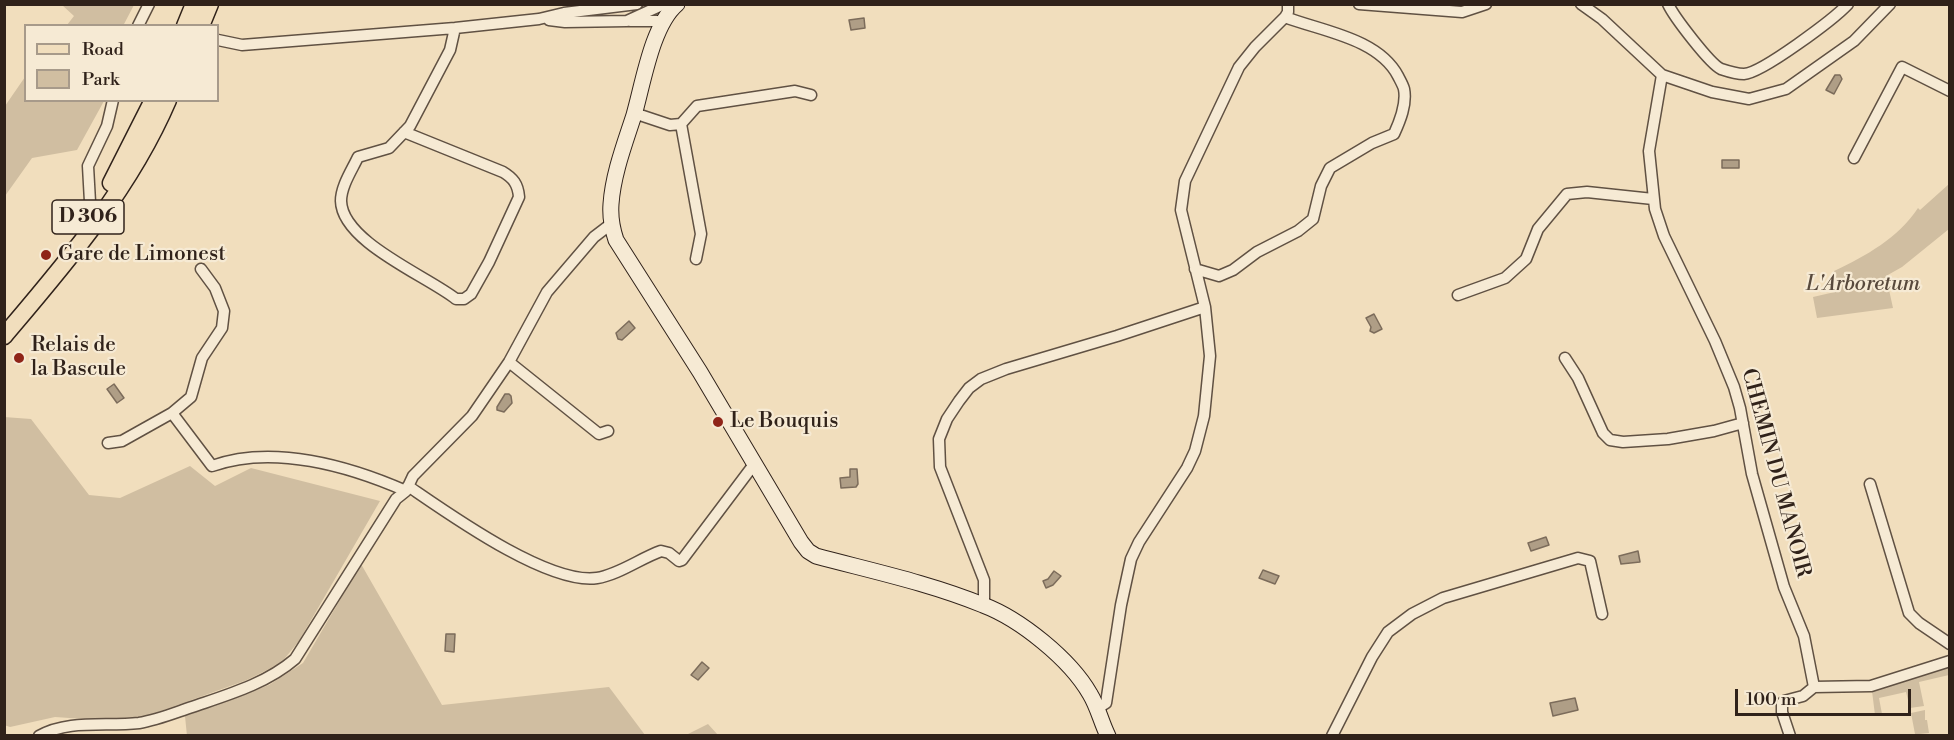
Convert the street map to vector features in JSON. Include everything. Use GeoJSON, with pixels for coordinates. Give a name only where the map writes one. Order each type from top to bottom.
{"type":"FeatureCollection","features":[{"type":"Feature","properties":{"kind":"main road"},"geometry":{"type":"LineString","coordinates":[[186,24],[194,4]]}},
{"type":"Feature","properties":{"kind":"main road"},"geometry":{"type":"LineString","coordinates":[[202,24],[210,4]]}},
{"type":"Feature","properties":{"kind":"main road","name":"D 306"},"geometry":{"type":"LineString","coordinates":[[4,320],[88,218],[113,181],[152,102]]}},
{"type":"Feature","properties":{"kind":"main road","name":"D 306"},"geometry":{"type":"LineString","coordinates":[[4,336],[88,235],[133,167],[167,102]]}},
{"type":"Feature","properties":{"kind":"street"},"geometry":{"type":"LineString","coordinates":[[139,24],[149,4]]}},
{"type":"Feature","properties":{"kind":"street"},"geometry":{"type":"LineString","coordinates":[[219,40],[242,45],[455,28],[539,19],[564,13],[637,4]]}},
{"type":"Feature","properties":{"kind":"street"},"geometry":{"type":"LineString","coordinates":[[1098,708],[1106,703],[1121,605],[1131,559],[1139,542],[1187,468],[1200,433],[1208,388],[1210,356],[1205,307],[1181,210],[1185,181],[1239,67],[1288,12],[1288,4]]}},
{"type":"Feature","properties":{"kind":"street"},"geometry":{"type":"LineString","coordinates":[[1359,4],[1462,12],[1486,4]]}},
{"type":"Feature","properties":{"kind":"street"},"geometry":{"type":"LineString","coordinates":[[1581,4],[1602,18],[1662,75],[1712,92],[1749,99],[1786,89],[1854,41],[1890,4]]}},
{"type":"Feature","properties":{"kind":"street"},"geometry":{"type":"LineString","coordinates":[[1668,4],[1690,36],[1719,69],[1746,74],[1785,54],[1839,15],[1848,4]]}},
{"type":"Feature","properties":{"kind":"street"},"geometry":{"type":"LineString","coordinates":[[627,21],[668,6]]}},
{"type":"Feature","properties":{"kind":"street"},"geometry":{"type":"LineString","coordinates":[[655,43],[657,21],[668,6]]}},
{"type":"Feature","properties":{"kind":"street"},"geometry":{"type":"LineString","coordinates":[[668,6],[619,163],[611,202],[611,224],[616,240],[700,372],[808,551],[816,556],[984,605],[1017,623],[1063,661],[1082,682],[1098,708],[1108,735]]}},
{"type":"Feature","properties":{"kind":"street"},"geometry":{"type":"LineString","coordinates":[[1195,270],[1219,276],[1233,270],[1257,252],[1298,231],[1312,219],[1330,168],[1372,142],[1394,134],[1402,113],[1404,89],[1393,67],[1372,50],[1336,32],[1284,17]]}},
{"type":"Feature","properties":{"kind":"street"},"geometry":{"type":"LineString","coordinates":[[539,19],[565,22],[657,21]]}},
{"type":"Feature","properties":{"kind":"street"},"geometry":{"type":"LineString","coordinates":[[404,132],[503,172],[514,181],[518,188],[519,197],[489,262],[471,294],[464,299],[456,299],[370,246],[342,209],[343,190],[358,157],[389,148],[404,132],[410,126],[450,50],[455,28]]}},
{"type":"Feature","properties":{"kind":"street"},"geometry":{"type":"LineString","coordinates":[[1854,158],[1902,67],[1950,91]]}},
{"type":"Feature","properties":{"kind":"street","name":"CHEMIN DU MANOIR"},"geometry":{"type":"LineString","coordinates":[[1662,75],[1649,151],[1653,199],[1664,236],[1730,376],[1740,408],[1752,474],[1784,587],[1804,636],[1813,683]]}},
{"type":"Feature","properties":{"kind":"street"},"geometry":{"type":"LineString","coordinates":[[634,113],[670,125],[681,124],[697,106],[795,91],[812,95]]}},
{"type":"Feature","properties":{"kind":"street"},"geometry":{"type":"LineString","coordinates":[[88,218],[90,202],[88,166],[107,126],[113,102]]}},
{"type":"Feature","properties":{"kind":"street"},"geometry":{"type":"LineString","coordinates":[[681,124],[701,234],[696,259]]}},
{"type":"Feature","properties":{"kind":"street"},"geometry":{"type":"LineString","coordinates":[[1458,296],[1505,278],[1526,259],[1538,229],[1567,194],[1587,192],[1653,199]]}},
{"type":"Feature","properties":{"kind":"street"},"geometry":{"type":"LineString","coordinates":[[39,735],[67,726],[115,725],[151,720],[245,688],[284,669],[295,659],[396,499],[407,489],[413,476],[472,416],[509,362],[547,292],[594,237],[611,224]]}},
{"type":"Feature","properties":{"kind":"street"},"geometry":{"type":"LineString","coordinates":[[108,443],[122,441],[172,413],[191,397],[202,358],[222,327],[224,311],[215,288],[201,269]]}},
{"type":"Feature","properties":{"kind":"street"},"geometry":{"type":"LineString","coordinates":[[984,605],[984,580],[940,467],[939,439],[947,419],[959,401],[969,388],[981,379],[1006,369],[1205,307]]}},
{"type":"Feature","properties":{"kind":"street"},"geometry":{"type":"LineString","coordinates":[[1565,358],[1578,378],[1603,433],[1610,440],[1623,442],[1668,439],[1743,423]]}},
{"type":"Feature","properties":{"kind":"street"},"geometry":{"type":"LineString","coordinates":[[509,362],[599,434],[608,430]]}},
{"type":"Feature","properties":{"kind":"street"},"geometry":{"type":"LineString","coordinates":[[172,413],[212,466],[229,460],[255,456],[287,458],[354,472],[407,489],[516,553],[574,578],[598,578],[661,551],[682,561],[754,463]]}},
{"type":"Feature","properties":{"kind":"street"},"geometry":{"type":"LineString","coordinates":[[1870,484],[1910,613],[1919,623],[1950,644]]}},
{"type":"Feature","properties":{"kind":"street"},"geometry":{"type":"LineString","coordinates":[[1332,735],[1372,657],[1388,632],[1412,614],[1443,598],[1578,558],[1590,561],[1602,614]]}},
{"type":"Feature","properties":{"kind":"street"},"geometry":{"type":"LineString","coordinates":[[1790,735],[1782,712],[1782,703],[1803,696],[1813,683],[1871,686],[1950,661]]}},
{"type":"Feature","properties":{"kind":"green space"},"geometry":{"type":"Polygon","coordinates":[[[62,5],[134,5],[124,24],[68,24],[74,16],[62,5]]]}},
{"type":"Feature","properties":{"kind":"green space"},"geometry":{"type":"Polygon","coordinates":[[[24,78],[24,102],[103,102],[77,150],[32,158],[5,196],[5,106],[24,78]]]}},
{"type":"Feature","properties":{"kind":"green space","name":"L'Arboretum"},"geometry":{"type":"Polygon","coordinates":[[[1949,184],[1949,229],[1902,267],[1886,276],[1893,308],[1817,318],[1813,297],[1839,291],[1834,271],[1858,259],[1891,237],[1918,208],[1920,210],[1949,184]]]}},
{"type":"Feature","properties":{"kind":"green space"},"geometry":{"type":"Polygon","coordinates":[[[4,417],[31,419],[89,495],[120,498],[190,466],[215,486],[251,468],[380,501],[299,641],[281,663],[247,680],[147,716],[99,720],[55,717],[10,727],[4,725],[4,417]]]}},
{"type":"Feature","properties":{"kind":"green space"},"geometry":{"type":"Polygon","coordinates":[[[361,564],[442,705],[609,687],[645,735],[187,736],[185,716],[269,685],[303,663],[361,564]]]}},
{"type":"Feature","properties":{"kind":"green space"},"geometry":{"type":"Polygon","coordinates":[[[1949,666],[1949,675],[1919,682],[1924,706],[1910,708],[1906,692],[1879,698],[1882,714],[1875,715],[1872,691],[1949,666]]]}},
{"type":"Feature","properties":{"kind":"green space"},"geometry":{"type":"Polygon","coordinates":[[[1925,710],[1929,733],[1910,735],[1915,734],[1911,713],[1925,710]]]}},
{"type":"Feature","properties":{"kind":"green space"},"geometry":{"type":"Polygon","coordinates":[[[708,724],[718,735],[686,735],[708,724]]]}},
{"type":"Feature","properties":{"kind":"shaded area"},"geometry":{"type":"Polygon","coordinates":[[[864,18],[865,28],[851,30],[849,20],[864,18]]]}},
{"type":"Feature","properties":{"kind":"shaded area"},"geometry":{"type":"Polygon","coordinates":[[[1835,75],[1840,75],[1842,79],[1834,94],[1826,90],[1835,75]]]}},
{"type":"Feature","properties":{"kind":"shaded area"},"geometry":{"type":"Polygon","coordinates":[[[1722,160],[1739,160],[1739,168],[1722,168],[1722,160]]]}},
{"type":"Feature","properties":{"kind":"shaded area"},"geometry":{"type":"Polygon","coordinates":[[[1374,314],[1382,329],[1374,333],[1370,331],[1371,327],[1366,318],[1374,314]]]}},
{"type":"Feature","properties":{"kind":"shaded area"},"geometry":{"type":"Polygon","coordinates":[[[629,321],[635,328],[622,340],[618,339],[616,333],[629,321]]]}},
{"type":"Feature","properties":{"kind":"shaded area"},"geometry":{"type":"Polygon","coordinates":[[[114,384],[124,398],[117,403],[107,389],[114,384]]]}},
{"type":"Feature","properties":{"kind":"shaded area"},"geometry":{"type":"Polygon","coordinates":[[[505,394],[511,396],[512,403],[504,412],[497,410],[497,407],[505,394]]]}},
{"type":"Feature","properties":{"kind":"shaded area"},"geometry":{"type":"Polygon","coordinates":[[[850,469],[857,469],[858,484],[856,487],[841,488],[840,478],[850,477],[850,469]]]}},
{"type":"Feature","properties":{"kind":"shaded area"},"geometry":{"type":"Polygon","coordinates":[[[1546,537],[1549,545],[1531,551],[1528,543],[1546,537]]]}},
{"type":"Feature","properties":{"kind":"shaded area"},"geometry":{"type":"Polygon","coordinates":[[[1638,551],[1640,562],[1621,564],[1619,556],[1638,551]]]}},
{"type":"Feature","properties":{"kind":"shaded area"},"geometry":{"type":"Polygon","coordinates":[[[1263,570],[1279,576],[1275,584],[1259,578],[1263,570]]]}},
{"type":"Feature","properties":{"kind":"shaded area"},"geometry":{"type":"Polygon","coordinates":[[[1054,571],[1061,576],[1053,585],[1046,588],[1043,581],[1048,579],[1054,571]]]}},
{"type":"Feature","properties":{"kind":"shaded area"},"geometry":{"type":"Polygon","coordinates":[[[446,634],[455,634],[454,652],[445,651],[446,634]]]}},
{"type":"Feature","properties":{"kind":"shaded area"},"geometry":{"type":"Polygon","coordinates":[[[702,662],[709,668],[698,680],[691,675],[702,662]]]}},
{"type":"Feature","properties":{"kind":"shaded area"},"geometry":{"type":"Polygon","coordinates":[[[1575,698],[1578,710],[1553,716],[1550,703],[1575,698]]]}},
{"type":"Feature","properties":{"kind":"place","name":"Gare de Limonest"},"geometry":{"type":"Point","coordinates":[46,255]}},
{"type":"Feature","properties":{"kind":"place","name":"Relais de la Bascule"},"geometry":{"type":"Point","coordinates":[19,358]}},
{"type":"Feature","properties":{"kind":"place","name":"Le Bouquis"},"geometry":{"type":"Point","coordinates":[718,422]}}]}
